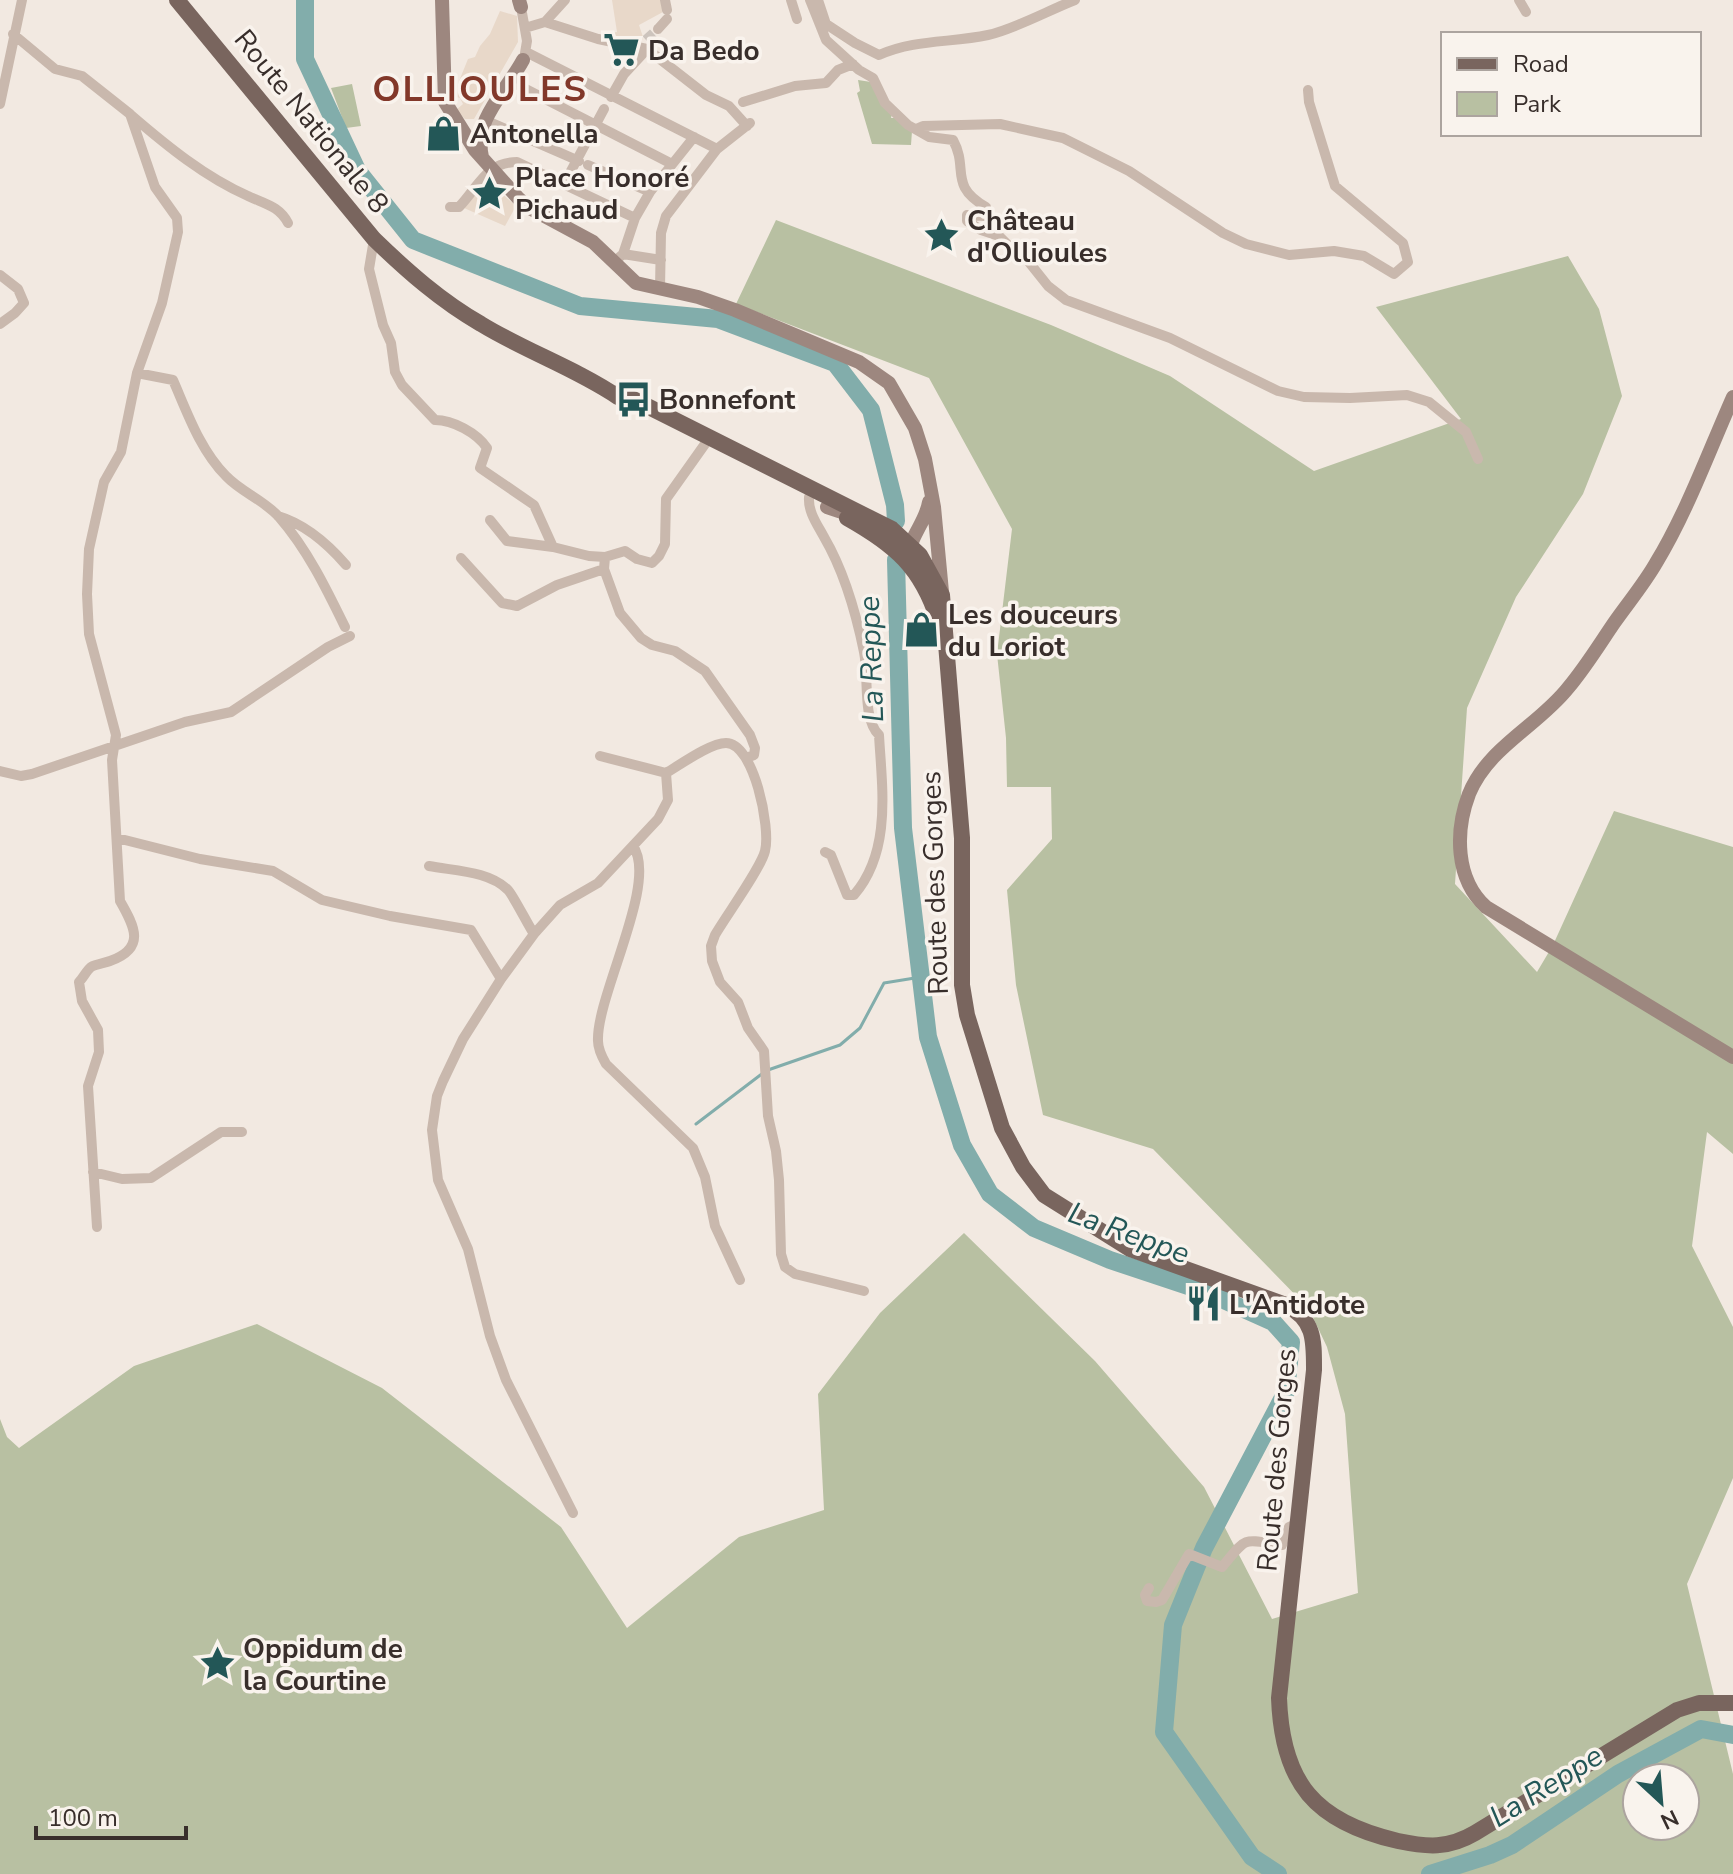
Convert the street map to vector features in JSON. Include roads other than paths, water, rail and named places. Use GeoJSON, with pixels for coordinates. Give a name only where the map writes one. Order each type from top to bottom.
{"type":"FeatureCollection","features":[{"type":"Feature","properties":{"kind":"main road","name":"Route Nationale 8"},"geometry":{"type":"LineString","coordinates":[[177,0],[374,239]]}},
{"type":"Feature","properties":{"kind":"main road"},"geometry":{"type":"LineString","coordinates":[[442,0],[445,102],[455,122],[487,163],[528,207],[619,258],[636,283],[698,297],[735,310],[859,362],[889,383],[915,428],[931,490],[942,595]]}},
{"type":"Feature","properties":{"kind":"main road"},"geometry":{"type":"LineString","coordinates":[[487,163],[479,139],[485,120],[524,56]]}},
{"type":"Feature","properties":{"kind":"main road"},"geometry":{"type":"LineString","coordinates":[[455,122],[468,126],[485,120]]}},
{"type":"Feature","properties":{"kind":"main road","name":"Route des Gorges"},"geometry":{"type":"LineString","coordinates":[[374,239],[401,266],[451,306],[483,326],[883,539],[910,550],[946,650]]}},
{"type":"Feature","properties":{"kind":"main road","name":"Route des Gorges"},"geometry":{"type":"LineString","coordinates":[[612,393],[633,399],[892,529],[935,578],[942,595],[962,838],[964,1001],[1002,1128],[1034,1185],[1054,1203],[1130,1249],[1286,1305],[1303,1317],[1313,1338],[1314,1370],[1279,1698],[1283,1742],[1297,1778],[1314,1803],[1335,1819],[1397,1841],[1422,1846],[1451,1845],[1677,1710],[1699,1703],[1733,1703]]}},
{"type":"Feature","properties":{"kind":"main road"},"geometry":{"type":"LineString","coordinates":[[1733,397],[1656,563],[1568,688],[1494,755],[1481,771],[1461,823],[1460,854],[1465,879],[1476,898],[1486,907],[1733,1057]]}},
{"type":"Feature","properties":{"kind":"main road"},"geometry":{"type":"LineString","coordinates":[[910,550],[928,510],[931,490]]}},
{"type":"Feature","properties":{"kind":"main road"},"geometry":{"type":"LineString","coordinates":[[892,529],[921,525]]}},
{"type":"Feature","properties":{"kind":"main road"},"geometry":{"type":"LineString","coordinates":[[910,550],[937,533]]}},
{"type":"Feature","properties":{"kind":"street"},"geometry":{"type":"LineString","coordinates":[[0,104],[22,0]]}},
{"type":"Feature","properties":{"kind":"street"},"geometry":{"type":"LineString","coordinates":[[525,28],[545,22],[565,0]]}},
{"type":"Feature","properties":{"kind":"street"},"geometry":{"type":"LineString","coordinates":[[791,0],[797,19]]}},
{"type":"Feature","properties":{"kind":"street"},"geometry":{"type":"LineString","coordinates":[[810,0],[823,25],[879,55],[898,46],[989,35],[1075,0]]}},
{"type":"Feature","properties":{"kind":"street"},"geometry":{"type":"LineString","coordinates":[[818,0],[826,40],[859,70],[873,78],[885,103],[929,137],[953,140],[959,150],[961,183],[976,201],[986,207],[985,216],[967,215],[967,221],[999,236],[1024,256],[1048,286],[1066,300],[1170,338],[1278,391],[1304,397],[1407,395],[1429,402],[1466,432],[1478,459]]}},
{"type":"Feature","properties":{"kind":"street"},"geometry":{"type":"LineString","coordinates":[[1519,0],[1526,12]]}},
{"type":"Feature","properties":{"kind":"street"},"geometry":{"type":"LineString","coordinates":[[520,4],[525,28],[524,56],[717,149]]}},
{"type":"Feature","properties":{"kind":"street"},"geometry":{"type":"LineString","coordinates":[[658,29],[666,9]]}},
{"type":"Feature","properties":{"kind":"street"},"geometry":{"type":"LineString","coordinates":[[545,22],[598,39],[646,44],[706,95],[735,104],[795,86],[826,83],[838,70],[853,64]]}},
{"type":"Feature","properties":{"kind":"street"},"geometry":{"type":"LineString","coordinates":[[13,34],[55,69],[82,76],[158,139],[223,185],[282,211],[288,223]]}},
{"type":"Feature","properties":{"kind":"street"},"geometry":{"type":"LineString","coordinates":[[612,96],[646,44]]}},
{"type":"Feature","properties":{"kind":"street"},"geometry":{"type":"LineString","coordinates":[[510,81],[672,164]]}},
{"type":"Feature","properties":{"kind":"street"},"geometry":{"type":"LineString","coordinates":[[916,129],[923,126],[1000,124],[1063,138],[1129,171],[1223,233],[1246,244],[1289,255],[1334,251],[1364,256],[1394,274],[1408,262],[1403,243],[1335,186],[1308,90]]}},
{"type":"Feature","properties":{"kind":"street"},"geometry":{"type":"LineString","coordinates":[[660,289],[661,233],[666,216],[717,149],[748,125],[735,104]]}},
{"type":"Feature","properties":{"kind":"street"},"geometry":{"type":"LineString","coordinates":[[564,184],[581,162],[604,109]]}},
{"type":"Feature","properties":{"kind":"street"},"geometry":{"type":"LineString","coordinates":[[97,1227],[88,1086],[99,1052],[98,1030],[82,1001],[79,982],[91,967],[128,953],[134,944],[132,920],[120,901],[112,760],[116,735],[89,634],[89,549],[104,482],[121,452],[137,373],[162,303],[178,232],[177,218],[155,187],[145,163],[130,114]]}},
{"type":"Feature","properties":{"kind":"street"},"geometry":{"type":"LineString","coordinates":[[485,120],[650,192]]}},
{"type":"Feature","properties":{"kind":"street"},"geometry":{"type":"LineString","coordinates":[[661,260],[619,258],[635,218],[650,192],[694,137]]}},
{"type":"Feature","properties":{"kind":"street"},"geometry":{"type":"LineString","coordinates":[[450,207],[459,207],[487,163],[517,162],[635,218]]}},
{"type":"Feature","properties":{"kind":"street"},"geometry":{"type":"LineString","coordinates":[[696,177],[695,187],[699,191]]}},
{"type":"Feature","properties":{"kind":"street"},"geometry":{"type":"LineString","coordinates":[[374,239],[369,269],[383,325],[391,343],[395,372],[402,385],[435,420],[451,421],[483,441],[487,448],[480,468],[534,505],[553,547]]}},
{"type":"Feature","properties":{"kind":"street"},"geometry":{"type":"LineString","coordinates":[[0,275],[18,289],[24,303],[0,324]]}},
{"type":"Feature","properties":{"kind":"street"},"geometry":{"type":"LineString","coordinates":[[137,373],[173,380],[196,433],[223,474],[278,516],[292,520],[311,532],[346,565]]}},
{"type":"Feature","properties":{"kind":"street"},"geometry":{"type":"LineString","coordinates":[[490,520],[507,541],[589,556],[605,557],[625,551],[637,559],[652,563],[665,544],[666,499],[705,444]]}},
{"type":"Feature","properties":{"kind":"street"},"geometry":{"type":"LineString","coordinates":[[809,497],[811,513],[839,561],[864,652],[867,707],[872,729],[879,735],[883,803],[879,840],[870,869],[854,895],[847,895],[831,855],[825,852]]}},
{"type":"Feature","properties":{"kind":"street"},"geometry":{"type":"LineString","coordinates":[[0,771],[21,776],[32,774],[185,722],[231,712],[347,632],[318,573],[278,516]]}},
{"type":"Feature","properties":{"kind":"street"},"geometry":{"type":"LineString","coordinates":[[605,557],[604,569],[616,606],[641,638],[652,645],[675,651],[705,671],[715,682],[735,717],[750,735],[754,755],[746,758]]}},
{"type":"Feature","properties":{"kind":"street"},"geometry":{"type":"LineString","coordinates":[[461,558],[502,603],[517,606],[557,585],[604,569]]}},
{"type":"Feature","properties":{"kind":"street"},"geometry":{"type":"LineString","coordinates":[[600,756],[666,773],[717,744],[736,746],[746,758],[762,797],[768,831],[765,853],[715,935],[711,946],[712,961],[720,982],[738,1002],[748,1028],[764,1051],[769,1126],[778,1165],[781,1254],[785,1267],[795,1274],[864,1291]]}},
{"type":"Feature","properties":{"kind":"street"},"geometry":{"type":"LineString","coordinates":[[573,1513],[506,1380],[490,1336],[468,1249],[438,1180],[432,1130],[440,1088],[463,1039],[501,979],[560,905],[598,883],[658,819],[668,800],[666,773]]}},
{"type":"Feature","properties":{"kind":"street"},"geometry":{"type":"LineString","coordinates":[[117,838],[200,859],[273,871],[322,900],[471,930],[501,979]]}},
{"type":"Feature","properties":{"kind":"street"},"geometry":{"type":"LineString","coordinates":[[633,846],[640,856],[639,875],[625,945],[602,1011],[598,1040],[600,1053],[606,1064],[693,1148],[705,1177],[715,1226],[740,1280]]}},
{"type":"Feature","properties":{"kind":"street"},"geometry":{"type":"LineString","coordinates":[[429,866],[490,878],[510,891],[534,934]]}},
{"type":"Feature","properties":{"kind":"street"},"geometry":{"type":"LineString","coordinates":[[93,1172],[122,1179],[151,1178],[221,1132],[242,1132]]}},
{"type":"Feature","properties":{"kind":"street"},"geometry":{"type":"LineString","coordinates":[[1149,1588],[1145,1595],[1147,1601],[1162,1600],[1189,1554],[1222,1567],[1240,1543],[1248,1540],[1282,1545],[1285,1532],[1298,1523]]}},
{"type":"Feature","properties":{"kind":"waterway","name":"La Reppe"},"geometry":{"type":"LineString","coordinates":[[305,0],[305,59],[357,170],[413,240],[580,306],[718,319],[835,363],[871,410],[895,505],[896,521]]}},
{"type":"Feature","properties":{"kind":"waterway","name":"La Reppe"},"geometry":{"type":"LineString","coordinates":[[896,560],[903,828],[928,1037],[962,1145],[990,1194],[1034,1228],[1110,1260],[1206,1292],[1273,1322],[1291,1342],[1286,1392],[1204,1548],[1173,1625],[1164,1732],[1252,1857],[1278,1874]]}},
{"type":"Feature","properties":{"kind":"waterway"},"geometry":{"type":"LineString","coordinates":[[768,1070],[840,1045],[860,1028],[884,983],[921,977]]}},
{"type":"Feature","properties":{"kind":"waterway"},"geometry":{"type":"LineString","coordinates":[[696,1124],[763,1073]]}},
{"type":"Feature","properties":{"kind":"waterway","name":"La Reppe"},"geometry":{"type":"LineString","coordinates":[[1430,1874],[1512,1845],[1618,1774],[1701,1729],[1733,1735]]}},
{"type":"Feature","properties":{"kind":"tunnel"},"geometry":{"type":"LineString","coordinates":[[646,40],[658,29]]}},
{"type":"Feature","properties":{"kind":"place","name":"Da Bedo"},"geometry":{"type":"Point","coordinates":[622,50]}},
{"type":"Feature","properties":{"kind":"place","name":"Antonella"},"geometry":{"type":"Point","coordinates":[444,133]}},
{"type":"Feature","properties":{"kind":"place","name":"Place Honoré Pichaud"},"geometry":{"type":"Point","coordinates":[489,193]}},
{"type":"Feature","properties":{"kind":"place","name":"Château d'Ollioules"},"geometry":{"type":"Point","coordinates":[941,236]}},
{"type":"Feature","properties":{"kind":"place","name":"Bonnefont"},"geometry":{"type":"Point","coordinates":[633,399]}},
{"type":"Feature","properties":{"kind":"place","name":"Les douceurs du Loriot"},"geometry":{"type":"Point","coordinates":[922,630]}},
{"type":"Feature","properties":{"kind":"place","name":"L'Antidote"},"geometry":{"type":"Point","coordinates":[1203,1304]}},
{"type":"Feature","properties":{"kind":"place","name":"Oppidum de la Courtine"},"geometry":{"type":"Point","coordinates":[217,1664]}},
{"type":"Feature","properties":{"kind":"district","name":"OLLIOULES"},"geometry":{"type":"Point","coordinates":[480,88]}}]}
